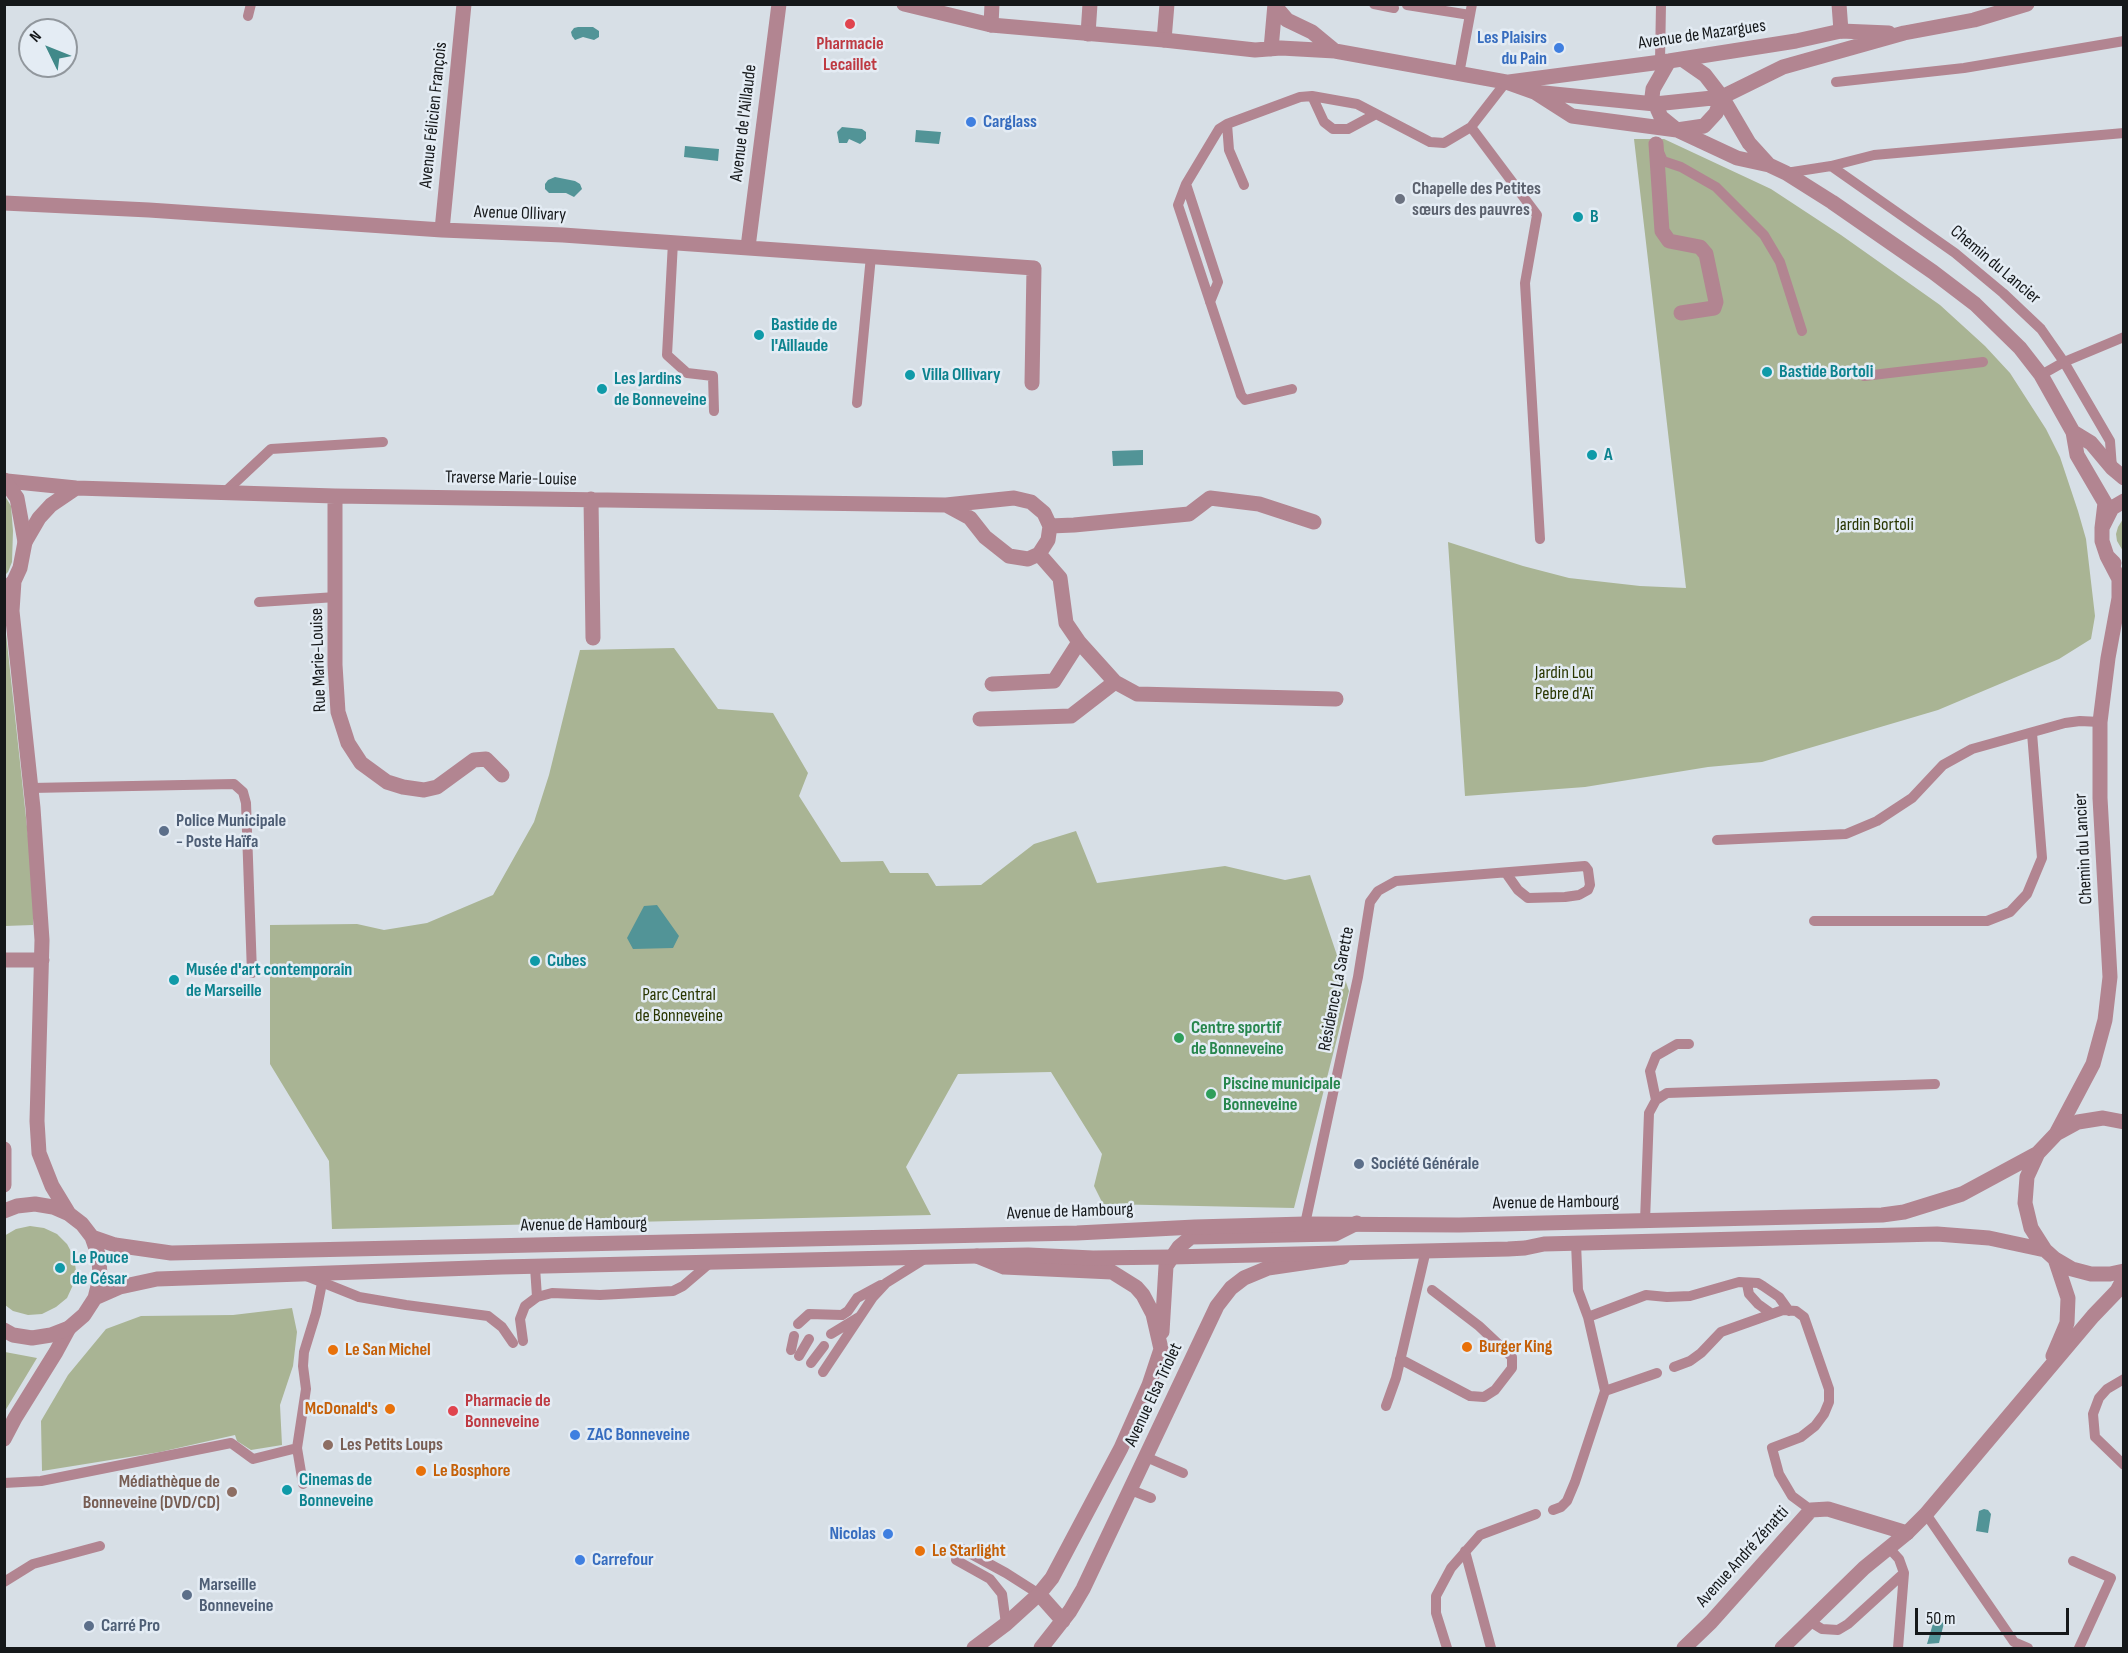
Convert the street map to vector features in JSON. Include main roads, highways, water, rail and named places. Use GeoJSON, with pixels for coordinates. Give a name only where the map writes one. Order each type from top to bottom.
{"type":"FeatureCollection","features":[{"type":"Feature","properties":{"kind":"water"},"geometry":{"type":"Polygon","coordinates":[[[578,27],[593,27],[599,31],[599,37],[594,40],[583,37],[575,40],[571,32],[578,27]]]}},
{"type":"Feature","properties":{"kind":"water"},"geometry":{"type":"Polygon","coordinates":[[[842,127],[862,129],[866,132],[866,139],[860,144],[849,139],[847,143],[839,143],[837,132],[842,127]]]}},
{"type":"Feature","properties":{"kind":"water"},"geometry":{"type":"Polygon","coordinates":[[[916,130],[941,132],[939,144],[915,142],[916,130]]]}},
{"type":"Feature","properties":{"kind":"water"},"geometry":{"type":"Polygon","coordinates":[[[685,146],[719,149],[718,161],[684,157],[685,146]]]}},
{"type":"Feature","properties":{"kind":"water"},"geometry":{"type":"Polygon","coordinates":[[[555,177],[575,181],[582,189],[574,197],[566,193],[549,193],[545,189],[545,184],[555,177]]]}},
{"type":"Feature","properties":{"kind":"water"},"geometry":{"type":"Polygon","coordinates":[[[1143,450],[1143,465],[1113,466],[1112,451],[1143,450]]]}},
{"type":"Feature","properties":{"kind":"water"},"geometry":{"type":"Polygon","coordinates":[[[657,905],[679,936],[673,948],[633,949],[627,938],[644,906],[657,905]]]}},
{"type":"Feature","properties":{"kind":"water"},"geometry":{"type":"Polygon","coordinates":[[[1984,1509],[1991,1514],[1988,1533],[1976,1531],[1979,1511],[1984,1509]]]}},
{"type":"Feature","properties":{"kind":"water"},"geometry":{"type":"Polygon","coordinates":[[[1934,1620],[1944,1623],[1939,1643],[1927,1644],[1934,1620]]]}},
{"type":"Feature","properties":{"kind":"place","name":"Pharmacie Lecaillet"},"geometry":{"type":"Point","coordinates":[850,24]}},
{"type":"Feature","properties":{"kind":"place","name":"Les Plaisirs du Pain"},"geometry":{"type":"Point","coordinates":[1559,48]}},
{"type":"Feature","properties":{"kind":"place","name":"Carglass"},"geometry":{"type":"Point","coordinates":[971,122]}},
{"type":"Feature","properties":{"kind":"place","name":"Chapelle des Petites sœurs des pauvres"},"geometry":{"type":"Point","coordinates":[1400,199]}},
{"type":"Feature","properties":{"kind":"place","name":"B"},"geometry":{"type":"Point","coordinates":[1578,217]}},
{"type":"Feature","properties":{"kind":"place","name":"Bastide de l'Aillaude"},"geometry":{"type":"Point","coordinates":[759,335]}},
{"type":"Feature","properties":{"kind":"place","name":"Bastide Bortoli"},"geometry":{"type":"Point","coordinates":[1767,372]}},
{"type":"Feature","properties":{"kind":"place","name":"Villa Ollivary"},"geometry":{"type":"Point","coordinates":[910,375]}},
{"type":"Feature","properties":{"kind":"place","name":"Les Jardins de Bonneveine"},"geometry":{"type":"Point","coordinates":[602,389]}},
{"type":"Feature","properties":{"kind":"place","name":"A"},"geometry":{"type":"Point","coordinates":[1592,455]}},
{"type":"Feature","properties":{"kind":"place","name":"Police Municipale - Poste Haïfa"},"geometry":{"type":"Point","coordinates":[164,831]}},
{"type":"Feature","properties":{"kind":"place","name":"Cubes"},"geometry":{"type":"Point","coordinates":[535,961]}},
{"type":"Feature","properties":{"kind":"place","name":"Musée d'art contemporain de Marseille"},"geometry":{"type":"Point","coordinates":[174,980]}},
{"type":"Feature","properties":{"kind":"place","name":"Centre sportif de Bonneveine"},"geometry":{"type":"Point","coordinates":[1179,1038]}},
{"type":"Feature","properties":{"kind":"place","name":"Piscine municipale Bonneveine"},"geometry":{"type":"Point","coordinates":[1211,1094]}},
{"type":"Feature","properties":{"kind":"place","name":"Société Générale"},"geometry":{"type":"Point","coordinates":[1359,1164]}},
{"type":"Feature","properties":{"kind":"place","name":"Le Pouce de César"},"geometry":{"type":"Point","coordinates":[60,1268]}},
{"type":"Feature","properties":{"kind":"place","name":"Burger King"},"geometry":{"type":"Point","coordinates":[1467,1347]}},
{"type":"Feature","properties":{"kind":"place","name":"Le San Michel"},"geometry":{"type":"Point","coordinates":[333,1350]}},
{"type":"Feature","properties":{"kind":"place","name":"McDonald's"},"geometry":{"type":"Point","coordinates":[390,1409]}},
{"type":"Feature","properties":{"kind":"place","name":"Pharmacie de Bonneveine"},"geometry":{"type":"Point","coordinates":[453,1411]}},
{"type":"Feature","properties":{"kind":"place","name":"ZAC Bonneveine"},"geometry":{"type":"Point","coordinates":[575,1435]}},
{"type":"Feature","properties":{"kind":"place","name":"Les Petits Loups"},"geometry":{"type":"Point","coordinates":[328,1445]}},
{"type":"Feature","properties":{"kind":"place","name":"Le Bosphore"},"geometry":{"type":"Point","coordinates":[421,1471]}},
{"type":"Feature","properties":{"kind":"place","name":"Cinemas de Bonneveine"},"geometry":{"type":"Point","coordinates":[287,1490]}},
{"type":"Feature","properties":{"kind":"place","name":"Médiathèque de Bonneveine (DVD/CD)"},"geometry":{"type":"Point","coordinates":[232,1492]}},
{"type":"Feature","properties":{"kind":"place","name":"Nicolas"},"geometry":{"type":"Point","coordinates":[888,1534]}},
{"type":"Feature","properties":{"kind":"place","name":"Le Starlight"},"geometry":{"type":"Point","coordinates":[920,1551]}},
{"type":"Feature","properties":{"kind":"place","name":"Carrefour"},"geometry":{"type":"Point","coordinates":[580,1560]}},
{"type":"Feature","properties":{"kind":"place","name":"Marseille Bonneveine"},"geometry":{"type":"Point","coordinates":[187,1595]}},
{"type":"Feature","properties":{"kind":"place","name":"Carré Pro"},"geometry":{"type":"Point","coordinates":[89,1626]}},
{"type":"Feature","properties":{"kind":"park label","name":"Jardin Bortoli"},"geometry":{"type":"Point","coordinates":[1875,525]}},
{"type":"Feature","properties":{"kind":"park label","name":"Jardin Lou Pebre d'Aï"},"geometry":{"type":"Point","coordinates":[1564,683]}},
{"type":"Feature","properties":{"kind":"park label","name":"Parc Central de Bonneveine"},"geometry":{"type":"Point","coordinates":[679,1005]}}]}
